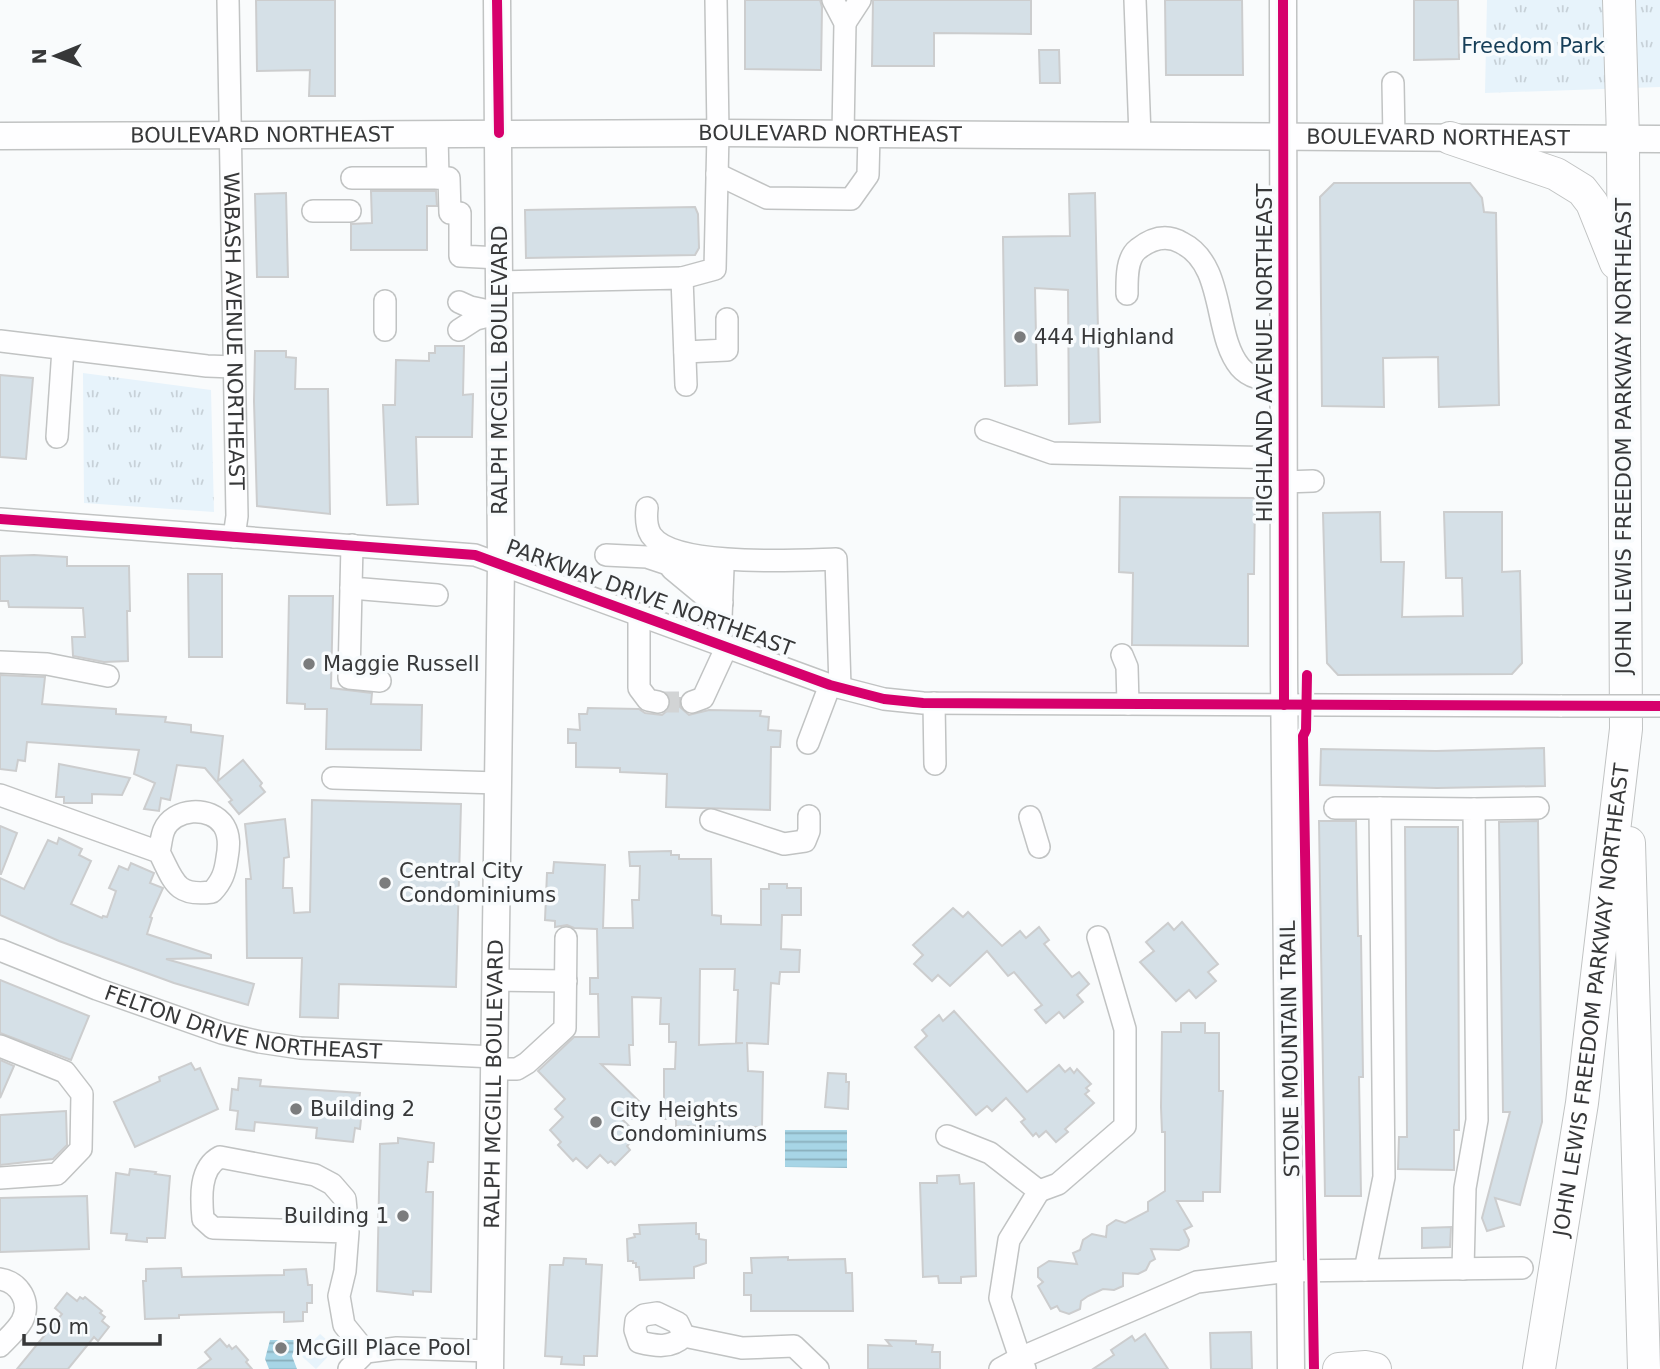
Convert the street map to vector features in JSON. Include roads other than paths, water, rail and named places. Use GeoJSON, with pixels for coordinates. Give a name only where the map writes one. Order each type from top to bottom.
{"type":"FeatureCollection","features":[{"type":"Feature","properties":{"kind":"highway","name":"JOHN LEWIS FREEDOM PARKWAY NORTHEAST"},"geometry":{"type":"LineString","coordinates":[[1539,1369],[1582,1103],[1626,729],[1623,139],[1619,0]]}},
{"type":"Feature","properties":{"kind":"highway"},"geometry":{"type":"LineString","coordinates":[[1450,138],[1556,174],[1582,190],[1592,203],[1605,231],[1623,288]]}},
{"type":"Feature","properties":{"kind":"highway"},"geometry":{"type":"LineString","coordinates":[[1626,729],[1644,1369]]}},
{"type":"Feature","properties":{"kind":"main road","name":"RALPH MCGILL BOULEVARD"},"geometry":{"type":"LineString","coordinates":[[490,1360],[501,564],[497,0]]}},
{"type":"Feature","properties":{"kind":"main road","name":"HIGHLAND AVENUE NORTHEAST"},"geometry":{"type":"LineString","coordinates":[[1283,0],[1284,705],[1291,1369]]}},
{"type":"Feature","properties":{"kind":"main road","name":"BOULEVARD NORTHEAST"},"geometry":{"type":"LineString","coordinates":[[0,136],[718,133],[1660,139]]}},
{"type":"Feature","properties":{"kind":"street","name":"WABASH AVENUE NORTHEAST"},"geometry":{"type":"LineString","coordinates":[[228,0],[237,516],[234,537]]}},
{"type":"Feature","properties":{"kind":"street"},"geometry":{"type":"LineString","coordinates":[[352,178],[449,178],[460,256],[500,270],[682,278],[715,269],[718,133],[716,0]]}},
{"type":"Feature","properties":{"kind":"street"},"geometry":{"type":"LineString","coordinates":[[832,0],[845,23]]}},
{"type":"Feature","properties":{"kind":"street"},"geometry":{"type":"LineString","coordinates":[[832,0],[836,134]]}},
{"type":"Feature","properties":{"kind":"street"},"geometry":{"type":"LineString","coordinates":[[836,134],[845,23],[860,0]]}},
{"type":"Feature","properties":{"kind":"street"},"geometry":{"type":"LineString","coordinates":[[1135,0],[1140,136]]}},
{"type":"Feature","properties":{"kind":"street"},"geometry":{"type":"LineString","coordinates":[[1393,83],[1394,138]]}},
{"type":"Feature","properties":{"kind":"street"},"geometry":{"type":"LineString","coordinates":[[437,134],[438,178]]}},
{"type":"Feature","properties":{"kind":"street"},"geometry":{"type":"LineString","coordinates":[[717,174],[767,198],[851,200],[868,175],[869,134]]}},
{"type":"Feature","properties":{"kind":"street"},"geometry":{"type":"LineString","coordinates":[[313,211],[351,211]]}},
{"type":"Feature","properties":{"kind":"street"},"geometry":{"type":"LineString","coordinates":[[1127,295],[1127,273],[1134,251],[1151,240],[1172,237],[1191,247],[1202,259],[1212,281],[1227,339],[1237,364],[1247,374],[1284,382]]}},
{"type":"Feature","properties":{"kind":"street"},"geometry":{"type":"LineString","coordinates":[[682,278],[686,385]]}},
{"type":"Feature","properties":{"kind":"street"},"geometry":{"type":"LineString","coordinates":[[385,301],[385,330]]}},
{"type":"Feature","properties":{"kind":"street"},"geometry":{"type":"LineString","coordinates":[[459,302],[499,313]]}},
{"type":"Feature","properties":{"kind":"street"},"geometry":{"type":"LineString","coordinates":[[459,330],[476,319],[499,313]]}},
{"type":"Feature","properties":{"kind":"street"},"geometry":{"type":"LineString","coordinates":[[685,352],[727,350],[727,318]]}},
{"type":"Feature","properties":{"kind":"street"},"geometry":{"type":"LineString","coordinates":[[0,341],[234,367]]}},
{"type":"Feature","properties":{"kind":"street"},"geometry":{"type":"LineString","coordinates":[[57,437],[63,349]]}},
{"type":"Feature","properties":{"kind":"street"},"geometry":{"type":"LineString","coordinates":[[986,430],[1052,453],[1284,470],[1312,481]]}},
{"type":"Feature","properties":{"kind":"street"},"geometry":{"type":"LineString","coordinates":[[647,508],[648,527],[655,538],[682,551],[723,560],[836,559],[835,686],[808,743]]}},
{"type":"Feature","properties":{"kind":"street","name":"PARKWAY DRIVE NORTHEAST"},"geometry":{"type":"LineString","coordinates":[[0,519],[475,555],[835,686],[884,699],[934,703],[1660,706]]}},
{"type":"Feature","properties":{"kind":"street"},"geometry":{"type":"LineString","coordinates":[[352,545],[349,678],[380,681]]}},
{"type":"Feature","properties":{"kind":"street"},"geometry":{"type":"LineString","coordinates":[[606,555],[659,560],[707,598],[722,592]]}},
{"type":"Feature","properties":{"kind":"street"},"geometry":{"type":"LineString","coordinates":[[692,702],[703,698],[724,644],[723,560]]}},
{"type":"Feature","properties":{"kind":"street"},"geometry":{"type":"LineString","coordinates":[[351,587],[437,595]]}},
{"type":"Feature","properties":{"kind":"street"},"geometry":{"type":"LineString","coordinates":[[639,614],[639,688],[648,700],[658,702]]}},
{"type":"Feature","properties":{"kind":"street"},"geometry":{"type":"LineString","coordinates":[[1122,655],[1127,667],[1128,704]]}},
{"type":"Feature","properties":{"kind":"street"},"geometry":{"type":"LineString","coordinates":[[0,662],[47,664],[108,676]]}},
{"type":"Feature","properties":{"kind":"street"},"geometry":{"type":"LineString","coordinates":[[934,703],[935,764]]}},
{"type":"Feature","properties":{"kind":"street"},"geometry":{"type":"LineString","coordinates":[[333,778],[498,783]]}},
{"type":"Feature","properties":{"kind":"street"},"geometry":{"type":"LineString","coordinates":[[0,795],[159,852]]}},
{"type":"Feature","properties":{"kind":"street"},"geometry":{"type":"LineString","coordinates":[[1335,808],[1538,808]]}},
{"type":"Feature","properties":{"kind":"street"},"geometry":{"type":"LineString","coordinates":[[1365,1270],[1384,1177],[1380,808]]}},
{"type":"Feature","properties":{"kind":"street"},"geometry":{"type":"LineString","coordinates":[[1463,1269],[1465,1188],[1477,1120],[1474,809]]}},
{"type":"Feature","properties":{"kind":"street"},"geometry":{"type":"LineString","coordinates":[[711,820],[793,845],[805,841],[809,831],[809,816]]}},
{"type":"Feature","properties":{"kind":"street"},"geometry":{"type":"LineString","coordinates":[[1030,817],[1039,847]]}},
{"type":"Feature","properties":{"kind":"street"},"geometry":{"type":"LineString","coordinates":[[1023,1364],[1000,1298],[1009,1240],[1039,1191],[1058,1184],[1125,1126],[1125,1029],[1098,937]]}},
{"type":"Feature","properties":{"kind":"street","name":"FELTON DRIVE NORTHEAST"},"geometry":{"type":"LineString","coordinates":[[0,950],[222,1034],[300,1048],[453,1057],[517,1069],[565,1028],[566,938]]}},
{"type":"Feature","properties":{"kind":"street"},"geometry":{"type":"LineString","coordinates":[[495,980],[566,981]]}},
{"type":"Feature","properties":{"kind":"street"},"geometry":{"type":"LineString","coordinates":[[0,1046],[65,1072],[82,1094],[81,1149],[57,1174],[0,1178]]}},
{"type":"Feature","properties":{"kind":"street"},"geometry":{"type":"LineString","coordinates":[[947,1136],[990,1153],[1039,1191]]}},
{"type":"Feature","properties":{"kind":"street"},"geometry":{"type":"LineString","coordinates":[[348,1232],[213,1228],[203,1219],[202,1189],[206,1172],[212,1161],[220,1157],[315,1175],[332,1184],[345,1199],[348,1232],[345,1271],[339,1296],[344,1325],[366,1352]]}},
{"type":"Feature","properties":{"kind":"street"},"geometry":{"type":"LineString","coordinates":[[1000,1369],[1023,1364],[1197,1282],[1290,1271],[1522,1268]]}},
{"type":"Feature","properties":{"kind":"street"},"geometry":{"type":"LineString","coordinates":[[0,1279],[8,1280],[19,1288],[24,1298],[25,1310],[22,1321],[0,1346]]}},
{"type":"Feature","properties":{"kind":"street"},"geometry":{"type":"LineString","coordinates":[[684,1336],[741,1348],[794,1346],[818,1369]]}},
{"type":"Feature","properties":{"kind":"street"},"geometry":{"type":"LineString","coordinates":[[349,1369],[366,1352],[397,1348],[490,1360]]}},
{"type":"Feature","properties":{"kind":"water"},"geometry":{"type":"Polygon","coordinates":[[[785,1130],[847,1130],[847,1168],[785,1167],[785,1130]]]}},
{"type":"Feature","properties":{"kind":"water","name":"McGill Place Pool"},"geometry":{"type":"Polygon","coordinates":[[[270,1340],[297,1340],[292,1356],[297,1369],[269,1369],[265,1359],[270,1340]]]}},
{"type":"Feature","properties":{"kind":"tunnel"},"geometry":{"type":"LineString","coordinates":[[658,702],[692,702]]}},
{"type":"Feature","properties":{"kind":"place","name":"444 Highland"},"geometry":{"type":"Point","coordinates":[1020,337]}},
{"type":"Feature","properties":{"kind":"place","name":"Maggie Russell"},"geometry":{"type":"Point","coordinates":[309,664]}},
{"type":"Feature","properties":{"kind":"place","name":"Central City Condominiums"},"geometry":{"type":"Point","coordinates":[385,883]}},
{"type":"Feature","properties":{"kind":"place","name":"Building 2"},"geometry":{"type":"Point","coordinates":[296,1109]}},
{"type":"Feature","properties":{"kind":"place","name":"City Heights Condominiums"},"geometry":{"type":"Point","coordinates":[596,1122]}},
{"type":"Feature","properties":{"kind":"place","name":"Building 1"},"geometry":{"type":"Point","coordinates":[403,1216]}},
{"type":"Feature","properties":{"kind":"place","name":"McGill Place Pool"},"geometry":{"type":"Point","coordinates":[281,1348]}},
{"type":"Feature","properties":{"kind":"park label","name":"Freedom Park"},"geometry":{"type":"Point","coordinates":[1533,46]}}]}
